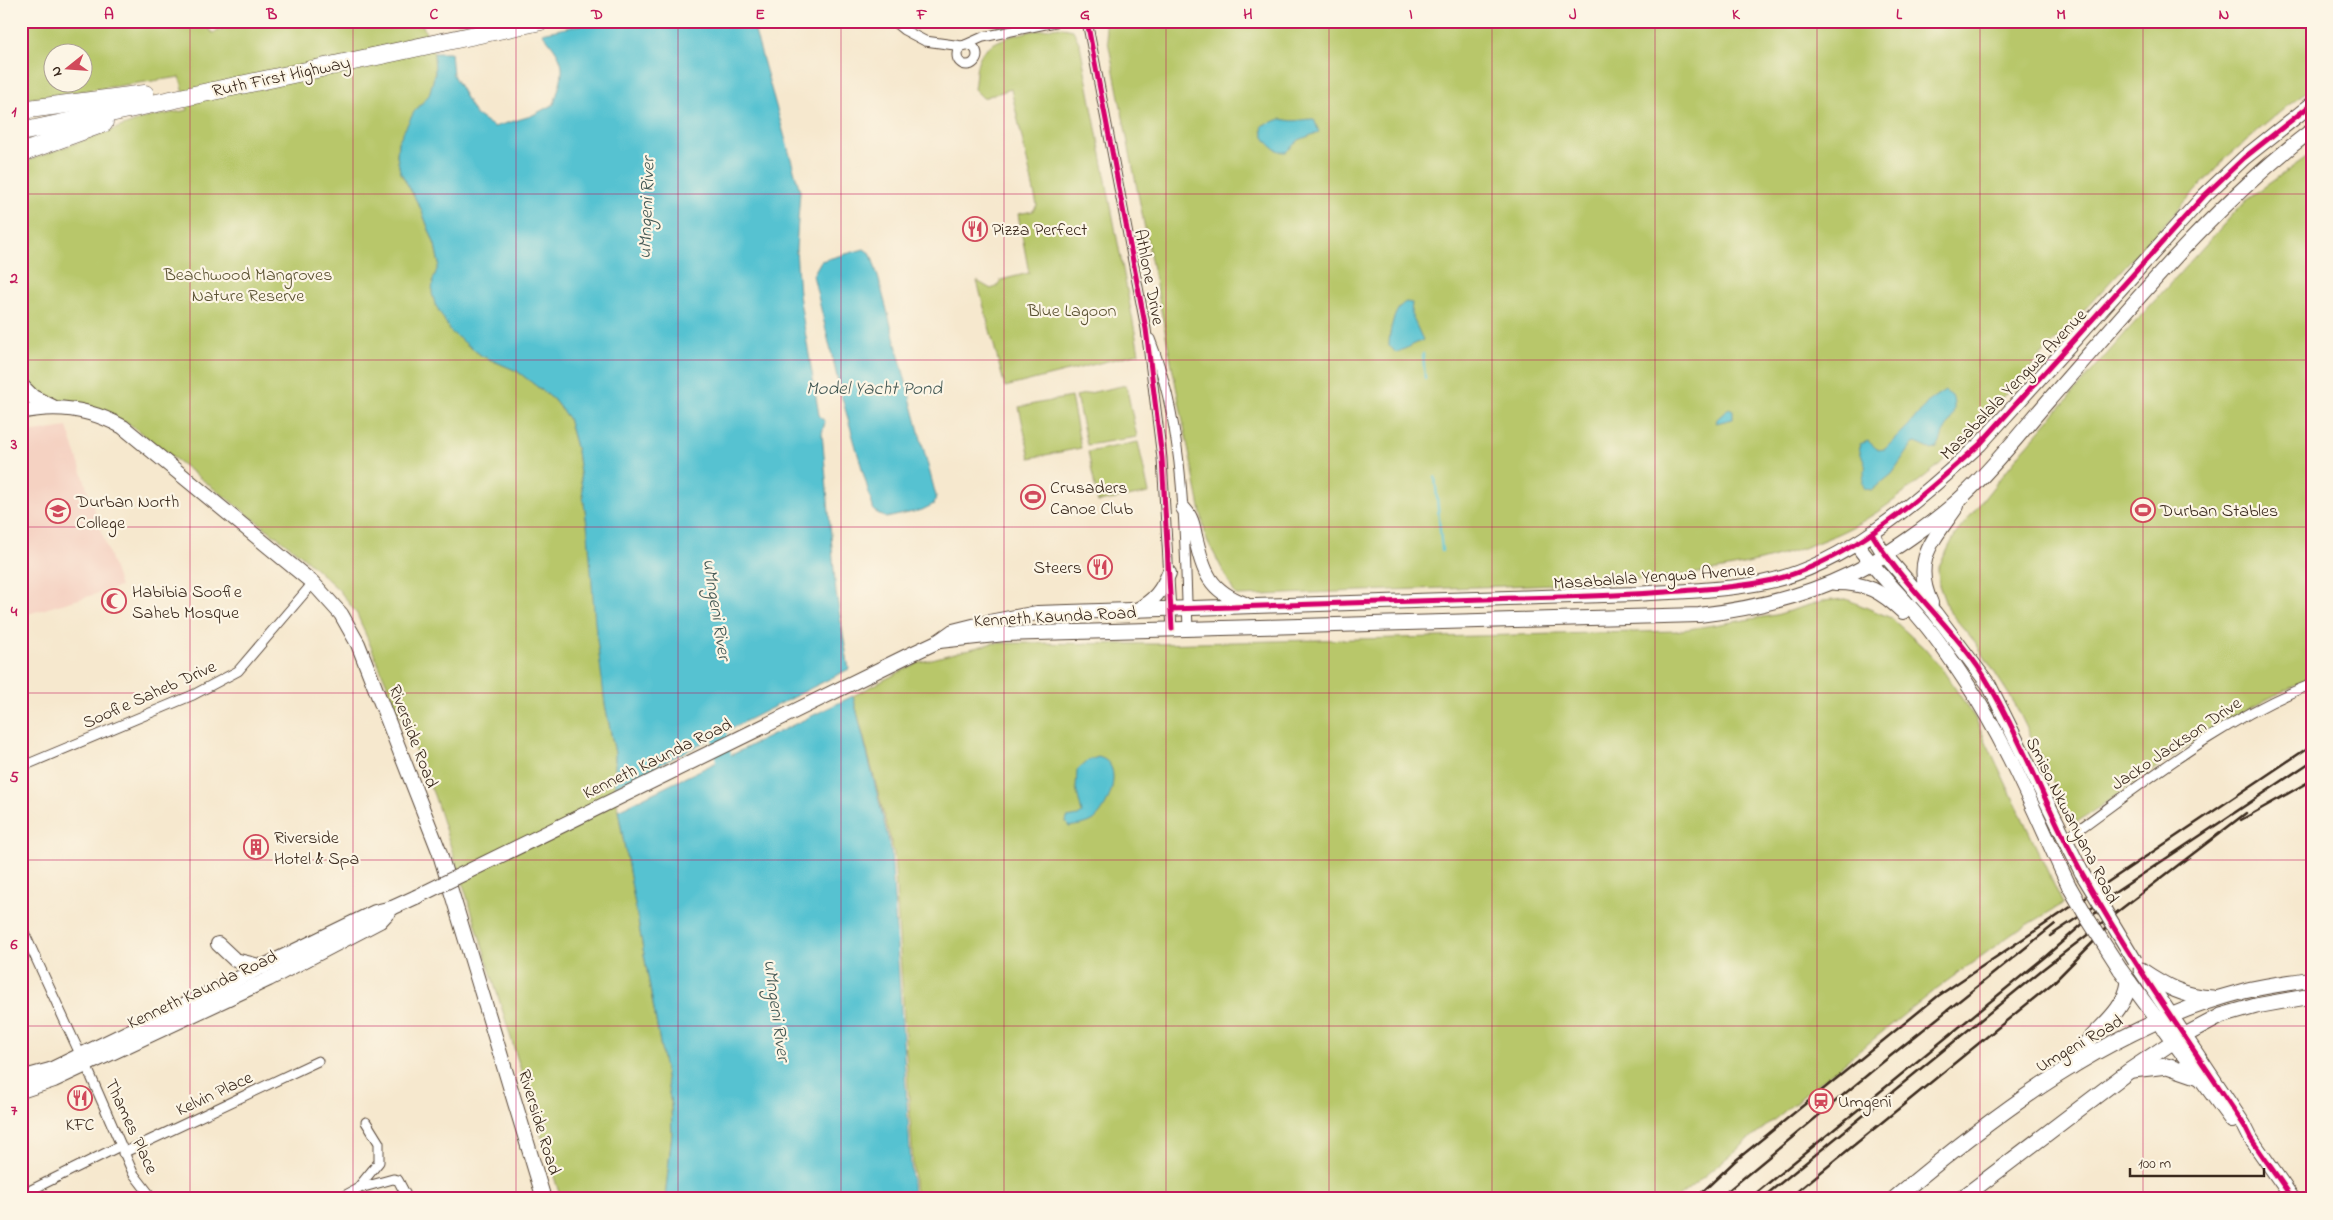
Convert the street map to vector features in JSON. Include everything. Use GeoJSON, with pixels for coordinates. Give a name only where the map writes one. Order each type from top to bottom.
{"type":"FeatureCollection","features":[{"type":"Feature","properties":{"kind":"highway","name":"Ruth First Highway"},"geometry":{"type":"LineString","coordinates":[[21,132],[151,99],[488,21]]}},
{"type":"Feature","properties":{"kind":"highway","name":"Ruth First Highway"},"geometry":{"type":"LineString","coordinates":[[21,120],[151,99],[541,21]]}},
{"type":"Feature","properties":{"kind":"highway"},"geometry":{"type":"LineString","coordinates":[[21,110],[151,99]]}},
{"type":"Feature","properties":{"kind":"highway"},"geometry":{"type":"LineString","coordinates":[[21,153],[151,99]]}},
{"type":"Feature","properties":{"kind":"main road","name":"Masabalala Yengwa Avenue"},"geometry":{"type":"LineString","coordinates":[[1171,609],[1580,597],[1728,588],[1762,583],[1809,568],[1857,545],[1980,444],[2204,196],[2244,158],[2312,104]]}},
{"type":"Feature","properties":{"kind":"main road","name":"Masabalala Yengwa Avenue"},"geometry":{"type":"LineString","coordinates":[[1172,629],[1699,615],[1731,611],[1769,602],[1828,583],[1870,563],[1884,554],[1966,494],[2124,316],[2245,185],[2312,130]]}},
{"type":"Feature","properties":{"kind":"main road"},"geometry":{"type":"LineString","coordinates":[[21,384],[33,397],[53,407]]}},
{"type":"Feature","properties":{"kind":"main road","name":"Riverside Road"},"geometry":{"type":"LineString","coordinates":[[23,413],[53,407],[99,415],[123,427],[312,583],[342,614],[358,644],[439,852],[544,1199]]}},
{"type":"Feature","properties":{"kind":"main road","name":"Riverside Road"},"geometry":{"type":"LineString","coordinates":[[23,413],[75,412]]}},
{"type":"Feature","properties":{"kind":"main road"},"geometry":{"type":"LineString","coordinates":[[1935,613],[1924,582],[1922,570],[1924,557],[1966,494]]}},
{"type":"Feature","properties":{"kind":"main road"},"geometry":{"type":"LineString","coordinates":[[1183,508],[1191,519],[1204,568],[1212,583],[1230,598],[1251,606]]}},
{"type":"Feature","properties":{"kind":"main road","name":"Smiso Nkwanyana Road"},"geometry":{"type":"LineString","coordinates":[[1872,534],[1884,554],[1935,613],[1989,684],[2064,840],[2138,965],[2166,1019]]}},
{"type":"Feature","properties":{"kind":"main road","name":"Smiso Nkwanyana Road"},"geometry":{"type":"LineString","coordinates":[[1857,545],[1870,563],[1930,632],[1966,680],[1984,711],[2069,886],[2125,976],[2166,1019],[2244,1125],[2250,1139],[2294,1199]]}},
{"type":"Feature","properties":{"kind":"main road"},"geometry":{"type":"LineString","coordinates":[[1136,610],[1150,603],[1160,593],[1169,573]]}},
{"type":"Feature","properties":{"kind":"main road"},"geometry":{"type":"LineString","coordinates":[[1828,583],[1854,583],[1868,586],[1884,596],[1919,626],[1930,632]]}},
{"type":"Feature","properties":{"kind":"main road","name":"Kenneth Kaunda Road"},"geometry":{"type":"LineString","coordinates":[[21,1091],[54,1080],[83,1060],[263,967],[375,912],[392,908],[416,897],[939,641],[953,631],[1009,618],[1051,612],[1171,609]]}},
{"type":"Feature","properties":{"kind":"main road","name":"Kenneth Kaunda Road"},"geometry":{"type":"LineString","coordinates":[[939,641],[1005,634],[1172,629]]}},
{"type":"Feature","properties":{"kind":"main road","name":"Kenneth Kaunda Road"},"geometry":{"type":"LineString","coordinates":[[21,1078],[83,1060],[318,956],[380,921],[392,908]]}},
{"type":"Feature","properties":{"kind":"main road"},"geometry":{"type":"LineString","coordinates":[[218,944],[235,960],[263,967]]}},
{"type":"Feature","properties":{"kind":"main road"},"geometry":{"type":"LineString","coordinates":[[2138,965],[2178,992],[2194,997],[2220,998]]}},
{"type":"Feature","properties":{"kind":"main road"},"geometry":{"type":"LineString","coordinates":[[2071,1067],[2081,1048],[2110,1020],[2125,1000],[2125,976]]}},
{"type":"Feature","properties":{"kind":"main road","name":"Umgeni Road"},"geometry":{"type":"LineString","coordinates":[[1894,1199],[2028,1094],[2071,1067],[2138,1030],[2220,998],[2244,991],[2312,979]]}},
{"type":"Feature","properties":{"kind":"main road"},"geometry":{"type":"LineString","coordinates":[[1961,1199],[2129,1071],[2180,1038],[2221,1016],[2240,1010],[2312,996]]}},
{"type":"Feature","properties":{"kind":"main road","name":"Smiso Nkwanyana Road"},"geometry":{"type":"LineString","coordinates":[[2180,1038],[2200,1077],[2239,1130],[2250,1139]]}},
{"type":"Feature","properties":{"kind":"main road"},"geometry":{"type":"LineString","coordinates":[[2129,1071],[2167,1066],[2180,1068],[2200,1077]]}},
{"type":"Feature","properties":{"kind":"street"},"geometry":{"type":"LineString","coordinates":[[893,21],[925,42],[973,46],[977,52]]}},
{"type":"Feature","properties":{"kind":"street"},"geometry":{"type":"LineString","coordinates":[[992,35],[977,52],[973,63],[963,64],[957,56],[958,50],[963,45],[992,35],[1060,21]]}},
{"type":"Feature","properties":{"kind":"street","name":"Athlone Drive"},"geometry":{"type":"LineString","coordinates":[[1087,21],[1146,329],[1162,458],[1172,629]]}},
{"type":"Feature","properties":{"kind":"street","name":"Athlone Drive"},"geometry":{"type":"LineString","coordinates":[[1146,329],[1158,358],[1166,390],[1180,470],[1188,629]]}},
{"type":"Feature","properties":{"kind":"street","name":"Soofie Saheb Drive"},"geometry":{"type":"LineString","coordinates":[[21,767],[193,695],[232,675],[246,662],[312,583]]}},
{"type":"Feature","properties":{"kind":"street","name":"Jacko Jackson Drive"},"geometry":{"type":"LineString","coordinates":[[2064,840],[2228,725],[2275,700],[2312,684]]}},
{"type":"Feature","properties":{"kind":"street","name":"Thames Place"},"geometry":{"type":"LineString","coordinates":[[21,926],[122,1150],[138,1181],[153,1199]]}},
{"type":"Feature","properties":{"kind":"street","name":"Kelvin Place"},"geometry":{"type":"LineString","coordinates":[[21,1195],[318,1061]]}},
{"type":"Feature","properties":{"kind":"street"},"geometry":{"type":"LineString","coordinates":[[358,1189],[379,1162],[379,1143],[366,1122]]}},
{"type":"Feature","properties":{"kind":"street"},"geometry":{"type":"LineString","coordinates":[[338,1199],[358,1189],[393,1178],[398,1180],[408,1199]]}},
{"type":"Feature","properties":{"kind":"shaded area","name":"Durban North College"},"geometry":{"type":"Polygon","coordinates":[[[67,427],[120,587],[21,616],[21,434],[67,427]]]}},
{"type":"Feature","properties":{"kind":"green space","name":"Beachwood Mangroves Nature Reserve"},"geometry":{"type":"Polygon","coordinates":[[[21,21],[208,21],[209,30],[213,33],[221,30],[225,21],[421,21],[434,53],[435,73],[430,95],[398,142],[397,156],[400,171],[421,209],[435,245],[439,264],[466,344],[482,356],[517,371],[553,399],[568,418],[577,451],[588,532],[605,704],[615,753],[615,787],[618,810],[671,1104],[672,1133],[665,1199],[561,1199],[434,795],[357,614],[339,590],[301,555],[128,423],[50,402],[21,380],[21,163],[145,118],[188,110],[180,77],[92,90],[92,42],[42,42],[42,92],[76,92],[21,100],[21,21]]]}},
{"type":"Feature","properties":{"kind":"green space"},"geometry":{"type":"Polygon","coordinates":[[[1104,21],[2312,21],[2312,88],[2286,107],[2228,156],[1938,466],[1907,491],[1852,527],[1811,545],[1769,559],[1726,569],[1682,575],[1637,580],[1239,596],[1235,594],[1206,538],[1104,21]]]}},
{"type":"Feature","properties":{"kind":"green space","name":"Blue Lagoon"},"geometry":{"type":"Polygon","coordinates":[[[1059,27],[1073,30],[1080,45],[1139,353],[1005,387],[977,281],[991,289],[996,287],[1001,280],[1029,273],[1018,214],[1033,211],[1037,205],[1011,89],[983,98],[974,89],[977,67],[981,55],[987,48],[1005,38],[1059,27]]]}},
{"type":"Feature","properties":{"kind":"green space","name":"Durban Stables"},"geometry":{"type":"Polygon","coordinates":[[[2312,153],[2312,678],[2249,709],[2219,727],[2074,824],[2015,704],[1975,642],[1948,610],[1939,585],[1938,568],[1955,535],[2022,451],[2129,329],[2246,200],[2312,153]]]}},
{"type":"Feature","properties":{"kind":"green space"},"geometry":{"type":"Polygon","coordinates":[[[1126,385],[1137,437],[1087,445],[1076,396],[1126,385]]]}},
{"type":"Feature","properties":{"kind":"green space"},"geometry":{"type":"Polygon","coordinates":[[[1071,397],[1081,448],[1030,458],[1019,407],[1071,397]]]}},
{"type":"Feature","properties":{"kind":"green space"},"geometry":{"type":"Polygon","coordinates":[[[1138,442],[1149,493],[1098,502],[1088,452],[1138,442]]]}},
{"type":"Feature","properties":{"kind":"green space"},"geometry":{"type":"Polygon","coordinates":[[[1846,599],[1891,618],[1923,647],[1942,669],[1975,718],[2063,904],[2012,934],[1932,992],[1676,1199],[915,1199],[894,854],[853,696],[917,663],[993,643],[1157,644],[1676,631],[1776,615],[1822,601],[1846,599]]]}},
{"type":"Feature","properties":{"kind":"water"},"geometry":{"type":"Polygon","coordinates":[[[599,21],[752,21],[800,191],[796,249],[799,295],[819,415],[825,422],[822,433],[836,593],[849,669],[615,787],[615,753],[605,704],[595,623],[588,532],[577,451],[568,418],[553,399],[517,371],[482,356],[451,332],[435,304],[432,293],[433,280],[439,264],[435,245],[421,209],[400,171],[397,156],[398,142],[414,112],[429,95],[435,73],[434,53],[451,53],[453,75],[475,114],[494,127],[531,116],[554,104],[562,74],[562,66],[556,52],[542,33],[599,21]]]}},
{"type":"Feature","properties":{"kind":"water"},"geometry":{"type":"Polygon","coordinates":[[[1281,119],[1295,121],[1314,119],[1319,132],[1299,140],[1286,152],[1281,152],[1268,143],[1262,130],[1263,125],[1281,119]]]}},
{"type":"Feature","properties":{"kind":"water","name":"Model Yacht Pond"},"geometry":{"type":"Polygon","coordinates":[[[864,249],[871,254],[879,280],[936,496],[934,504],[922,510],[886,518],[874,511],[841,394],[813,275],[821,261],[864,249]]]}},
{"type":"Feature","properties":{"kind":"water"},"geometry":{"type":"Polygon","coordinates":[[[1406,302],[1412,303],[1411,314],[1423,340],[1396,353],[1389,345],[1391,327],[1398,309],[1406,302]]]}},
{"type":"Feature","properties":{"kind":"water"},"geometry":{"type":"Polygon","coordinates":[[[1945,391],[1952,396],[1954,411],[1937,448],[1932,450],[1916,443],[1913,444],[1892,474],[1872,490],[1865,489],[1863,480],[1865,464],[1860,452],[1860,444],[1868,441],[1878,450],[1885,449],[1909,425],[1928,402],[1945,391]]]}},
{"type":"Feature","properties":{"kind":"water"},"geometry":{"type":"Polygon","coordinates":[[[1729,408],[1733,410],[1733,419],[1716,423],[1717,419],[1729,408]]]}},
{"type":"Feature","properties":{"kind":"water"},"geometry":{"type":"Polygon","coordinates":[[[853,696],[891,850],[913,1199],[665,1199],[672,1133],[671,1104],[618,810],[853,696]]]}},
{"type":"Feature","properties":{"kind":"water"},"geometry":{"type":"Polygon","coordinates":[[[1098,757],[1106,761],[1111,768],[1113,776],[1109,796],[1095,819],[1086,824],[1069,827],[1066,822],[1067,818],[1078,816],[1082,813],[1076,788],[1077,770],[1087,761],[1098,757]]]}},
{"type":"Feature","properties":{"kind":"waterway"},"geometry":{"type":"LineString","coordinates":[[1423,354],[1425,378]]}},
{"type":"Feature","properties":{"kind":"waterway"},"geometry":{"type":"LineString","coordinates":[[1435,477],[1442,551]]}},
{"type":"Feature","properties":{"kind":"waterway","name":"uMngeni River"},"geometry":{"type":"LineString","coordinates":[[716,713],[727,780]]}},
{"type":"Feature","properties":{"kind":"railway"},"geometry":{"type":"LineString","coordinates":[[1695,1199],[1735,1161],[1938,996],[2312,745]]}},
{"type":"Feature","properties":{"kind":"railway"},"geometry":{"type":"LineString","coordinates":[[2050,936],[2312,761]]}},
{"type":"Feature","properties":{"kind":"railway"},"geometry":{"type":"LineString","coordinates":[[2241,820],[2312,780]]}},
{"type":"Feature","properties":{"kind":"railway"},"geometry":{"type":"LineString","coordinates":[[1761,1199],[2043,969],[2246,813]]}},
{"type":"Feature","properties":{"kind":"railway"},"geometry":{"type":"LineString","coordinates":[[1749,1199],[2046,956],[2101,908]]}},
{"type":"Feature","properties":{"kind":"railway"},"geometry":{"type":"LineString","coordinates":[[1788,1199],[2054,982],[2115,920]]}},
{"type":"Feature","properties":{"kind":"railway"},"geometry":{"type":"LineString","coordinates":[[1718,1199],[1883,1062],[2055,924]]}},
{"type":"Feature","properties":{"kind":"cycle path"},"geometry":{"type":"LineString","coordinates":[[1087,21],[1146,329],[1162,458],[1172,629]]}},
{"type":"Feature","properties":{"kind":"cycle path"},"geometry":{"type":"LineString","coordinates":[[1171,609],[1661,592],[1747,585],[1779,578],[1811,567],[1857,543],[1900,513],[1980,444],[2204,196],[2244,158],[2312,104]]}},
{"type":"Feature","properties":{"kind":"cycle path"},"geometry":{"type":"LineString","coordinates":[[1872,534],[1900,573],[1963,646],[1990,686],[2003,709],[2070,850],[2100,905],[2160,1001],[2293,1199]]}},
{"type":"Feature","properties":{"kind":"place","name":"Pizza Perfect"},"geometry":{"type":"Point","coordinates":[975,229]}},
{"type":"Feature","properties":{"kind":"place","name":"Crusaders Canoe Club"},"geometry":{"type":"Point","coordinates":[1033,497]}},
{"type":"Feature","properties":{"kind":"place","name":"Durban Stables"},"geometry":{"type":"Point","coordinates":[2143,510]}},
{"type":"Feature","properties":{"kind":"place","name":"Durban North College"},"geometry":{"type":"Point","coordinates":[58,511]}},
{"type":"Feature","properties":{"kind":"place","name":"Steers"},"geometry":{"type":"Point","coordinates":[1100,567]}},
{"type":"Feature","properties":{"kind":"place","name":"Habibia Soofie Saheb Mosque"},"geometry":{"type":"Point","coordinates":[114,601]}},
{"type":"Feature","properties":{"kind":"place","name":"Riverside Hotel & Spa"},"geometry":{"type":"Point","coordinates":[256,847]}},
{"type":"Feature","properties":{"kind":"place","name":"KFC"},"geometry":{"type":"Point","coordinates":[80,1098]}},
{"type":"Feature","properties":{"kind":"place","name":"Umgeni"},"geometry":{"type":"Point","coordinates":[1821,1101]}}]}
